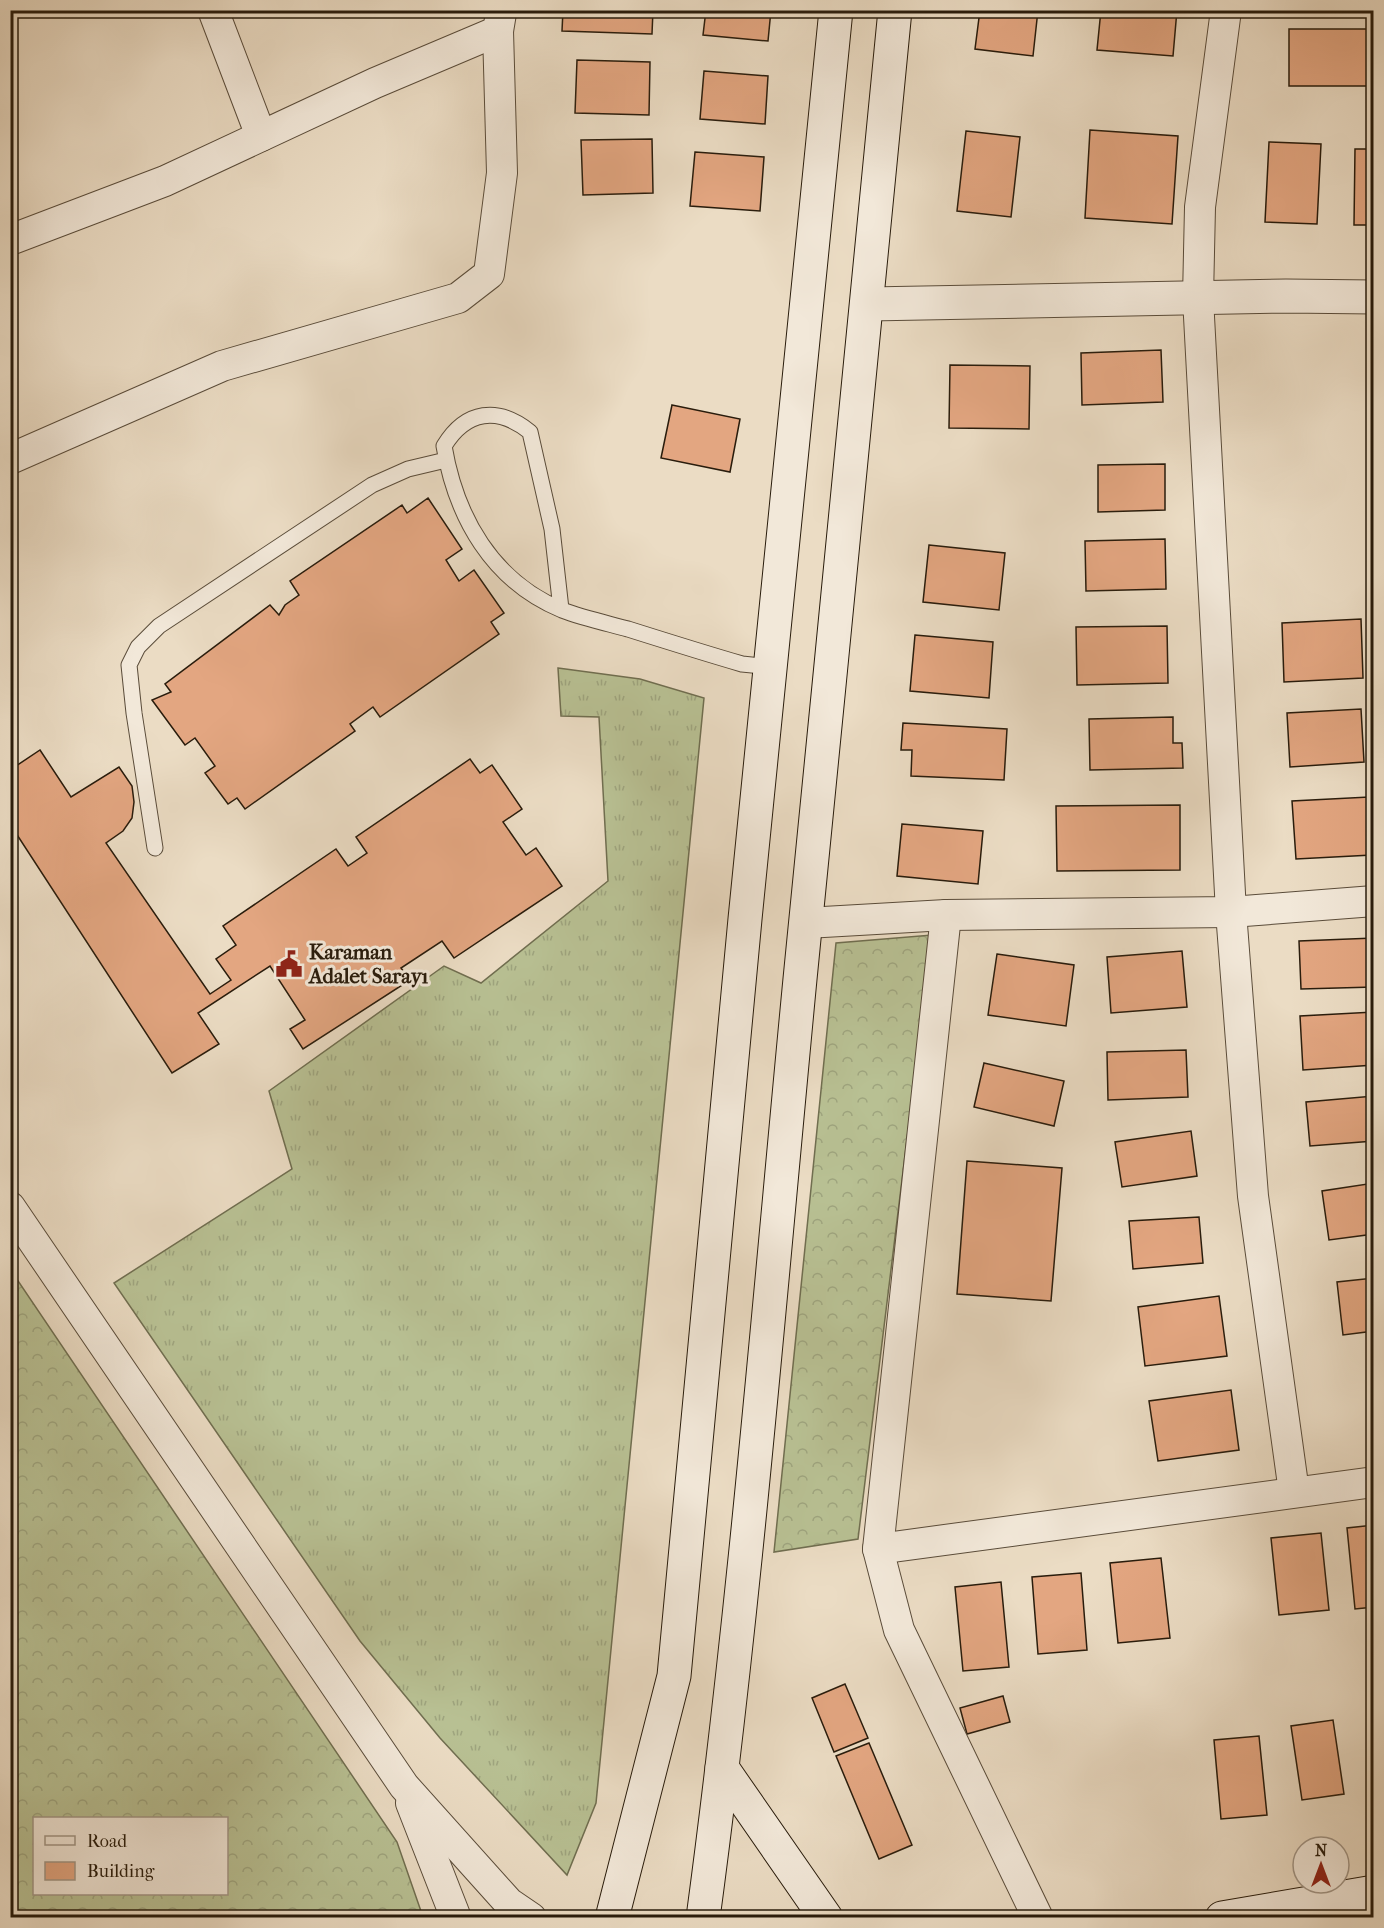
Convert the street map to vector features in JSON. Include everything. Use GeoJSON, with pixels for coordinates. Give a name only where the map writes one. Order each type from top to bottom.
{"type":"FeatureCollection","features":[{"type":"Feature","properties":{"kind":"main road"},"geometry":{"type":"LineString","coordinates":[[612,1917],[674,1676],[836,10]]}},
{"type":"Feature","properties":{"kind":"main road"},"geometry":{"type":"LineString","coordinates":[[703,1917],[745,1556],[895,10]]}},
{"type":"Feature","properties":{"kind":"main road"},"geometry":{"type":"LineString","coordinates":[[868,303],[1198,297],[1374,297]]}},
{"type":"Feature","properties":{"kind":"main road"},"geometry":{"type":"LineString","coordinates":[[722,1768],[826,1917]]}},
{"type":"Feature","properties":{"kind":"main road"},"geometry":{"type":"LineString","coordinates":[[1222,1917],[1374,1892]]}},
{"type":"Feature","properties":{"kind":"street"},"geometry":{"type":"LineString","coordinates":[[213,10],[261,136]]}},
{"type":"Feature","properties":{"kind":"street"},"geometry":{"type":"LineString","coordinates":[[1226,10],[1200,207],[1198,297],[1232,912],[1253,1196],[1294,1492]]}},
{"type":"Feature","properties":{"kind":"street"},"geometry":{"type":"LineString","coordinates":[[10,240],[165,181],[375,83],[500,21],[502,173],[489,274],[458,298],[222,366],[10,459]]}},
{"type":"Feature","properties":{"kind":"street"},"geometry":{"type":"LineString","coordinates":[[806,923],[946,915],[1232,912],[1374,902]]}},
{"type":"Feature","properties":{"kind":"street"},"geometry":{"type":"LineString","coordinates":[[946,915],[878,1550],[899,1630],[1038,1917]]}},
{"type":"Feature","properties":{"kind":"street"},"geometry":{"type":"LineString","coordinates":[[10,1207],[404,1786],[509,1903],[531,1917]]}},
{"type":"Feature","properties":{"kind":"street"},"geometry":{"type":"LineString","coordinates":[[878,1550],[1374,1482]]}},
{"type":"Feature","properties":{"kind":"street"},"geometry":{"type":"LineString","coordinates":[[404,1786],[456,1917]]}},
{"type":"Feature","properties":{"kind":"lane"},"geometry":{"type":"LineString","coordinates":[[561,609],[552,529],[530,432],[519,423],[492,414],[478,416],[464,422],[452,432],[444,446],[460,506],[468,525],[485,551],[507,574],[532,594],[561,609],[742,664],[771,667]]}},
{"type":"Feature","properties":{"kind":"lane"},"geometry":{"type":"LineString","coordinates":[[155,848],[134,713],[129,665],[138,647],[159,626],[372,485],[408,469],[446,460]]}},
{"type":"Feature","properties":{"kind":"green space"},"geometry":{"type":"Polygon","coordinates":[[[558,668],[640,679],[704,698],[596,1803],[567,1875],[440,1738],[360,1641],[114,1283],[292,1169],[269,1091],[444,966],[481,983],[608,881],[599,717],[561,716],[558,668]]]}},
{"type":"Feature","properties":{"kind":"green space"},"geometry":{"type":"Polygon","coordinates":[[[932,935],[858,1539],[774,1552],[836,943],[932,935]]]}},
{"type":"Feature","properties":{"kind":"green space"},"geometry":{"type":"Polygon","coordinates":[[[10,1269],[397,1842],[423,1917],[11,1917],[10,1269]]]}},
{"type":"Feature","properties":{"kind":"building"},"geometry":{"type":"Polygon","coordinates":[[[563,10],[653,10],[652,34],[562,31],[563,10]]]}},
{"type":"Feature","properties":{"kind":"building"},"geometry":{"type":"Polygon","coordinates":[[[706,10],[771,10],[768,41],[703,35],[706,10]]]}},
{"type":"Feature","properties":{"kind":"building"},"geometry":{"type":"Polygon","coordinates":[[[980,10],[1038,10],[1033,56],[975,49],[980,10]]]}},
{"type":"Feature","properties":{"kind":"building"},"geometry":{"type":"Polygon","coordinates":[[[1101,10],[1177,10],[1173,56],[1097,50],[1101,10]]]}},
{"type":"Feature","properties":{"kind":"building"},"geometry":{"type":"Polygon","coordinates":[[[1289,29],[1370,29],[1370,86],[1289,86],[1289,29]]]}},
{"type":"Feature","properties":{"kind":"building"},"geometry":{"type":"Polygon","coordinates":[[[577,60],[650,62],[649,115],[575,113],[577,60]]]}},
{"type":"Feature","properties":{"kind":"building"},"geometry":{"type":"Polygon","coordinates":[[[704,71],[768,76],[765,124],[700,119],[704,71]]]}},
{"type":"Feature","properties":{"kind":"building"},"geometry":{"type":"Polygon","coordinates":[[[1090,130],[1178,136],[1172,224],[1085,218],[1090,130]]]}},
{"type":"Feature","properties":{"kind":"building"},"geometry":{"type":"Polygon","coordinates":[[[966,131],[1020,137],[1011,217],[957,211],[966,131]]]}},
{"type":"Feature","properties":{"kind":"building"},"geometry":{"type":"Polygon","coordinates":[[[652,139],[653,193],[583,195],[581,140],[652,139]]]}},
{"type":"Feature","properties":{"kind":"building"},"geometry":{"type":"Polygon","coordinates":[[[1269,142],[1321,144],[1317,224],[1265,222],[1269,142]]]}},
{"type":"Feature","properties":{"kind":"building"},"geometry":{"type":"Polygon","coordinates":[[[1355,149],[1374,149],[1374,225],[1354,225],[1355,149]]]}},
{"type":"Feature","properties":{"kind":"building"},"geometry":{"type":"Polygon","coordinates":[[[695,152],[764,157],[760,211],[690,206],[695,152]]]}},
{"type":"Feature","properties":{"kind":"building"},"geometry":{"type":"Polygon","coordinates":[[[1161,350],[1163,402],[1082,405],[1081,353],[1161,350]]]}},
{"type":"Feature","properties":{"kind":"building"},"geometry":{"type":"Polygon","coordinates":[[[950,365],[1030,366],[1029,429],[949,428],[950,365]]]}},
{"type":"Feature","properties":{"kind":"building"},"geometry":{"type":"Polygon","coordinates":[[[672,405],[740,419],[730,472],[661,458],[672,405]]]}},
{"type":"Feature","properties":{"kind":"building"},"geometry":{"type":"Polygon","coordinates":[[[1165,464],[1165,510],[1098,512],[1098,465],[1165,464]]]}},
{"type":"Feature","properties":{"kind":"building"},"geometry":{"type":"Polygon","coordinates":[[[428,498],[462,549],[446,560],[459,581],[474,570],[504,613],[491,622],[499,634],[380,717],[373,707],[350,724],[355,731],[245,809],[237,798],[228,804],[205,773],[215,766],[195,738],[185,745],[152,700],[171,692],[165,684],[270,605],[279,615],[285,605],[299,595],[290,581],[402,505],[407,513],[428,498]]]}},
{"type":"Feature","properties":{"kind":"building"},"geometry":{"type":"Polygon","coordinates":[[[1165,539],[1166,589],[1086,591],[1085,541],[1165,539]]]}},
{"type":"Feature","properties":{"kind":"building"},"geometry":{"type":"Polygon","coordinates":[[[929,545],[1005,553],[999,610],[923,602],[929,545]]]}},
{"type":"Feature","properties":{"kind":"building"},"geometry":{"type":"Polygon","coordinates":[[[1361,619],[1363,678],[1284,682],[1282,623],[1361,619]]]}},
{"type":"Feature","properties":{"kind":"building"},"geometry":{"type":"Polygon","coordinates":[[[1167,626],[1168,683],[1077,685],[1076,627],[1167,626]]]}},
{"type":"Feature","properties":{"kind":"building"},"geometry":{"type":"Polygon","coordinates":[[[915,635],[993,642],[989,698],[910,691],[915,635]]]}},
{"type":"Feature","properties":{"kind":"building"},"geometry":{"type":"Polygon","coordinates":[[[1361,709],[1364,762],[1290,767],[1287,713],[1361,709]]]}},
{"type":"Feature","properties":{"kind":"building"},"geometry":{"type":"Polygon","coordinates":[[[1173,717],[1173,743],[1182,743],[1183,768],[1090,770],[1089,719],[1173,717]]]}},
{"type":"Feature","properties":{"kind":"building"},"geometry":{"type":"Polygon","coordinates":[[[903,723],[1007,729],[1004,780],[911,776],[912,750],[901,750],[903,723]]]}},
{"type":"Feature","properties":{"kind":"building"},"geometry":{"type":"Polygon","coordinates":[[[40,750],[71,797],[119,767],[132,786],[134,802],[132,818],[123,831],[106,843],[210,994],[231,980],[216,959],[236,945],[223,926],[336,849],[348,866],[367,853],[356,837],[470,759],[480,773],[492,765],[522,809],[503,822],[526,855],[536,848],[562,886],[454,958],[442,941],[401,968],[410,980],[303,1049],[290,1029],[305,1020],[270,966],[198,1013],[219,1044],[172,1073],[10,824],[10,770],[40,750]]]}},
{"type":"Feature","properties":{"kind":"building"},"geometry":{"type":"Polygon","coordinates":[[[1369,797],[1372,855],[1296,859],[1292,801],[1369,797]]]}},
{"type":"Feature","properties":{"kind":"building"},"geometry":{"type":"Polygon","coordinates":[[[1180,805],[1180,870],[1057,871],[1056,806],[1180,805]]]}},
{"type":"Feature","properties":{"kind":"building"},"geometry":{"type":"Polygon","coordinates":[[[902,824],[983,831],[978,884],[897,876],[902,824]]]}},
{"type":"Feature","properties":{"kind":"building"},"geometry":{"type":"Polygon","coordinates":[[[1374,938],[1374,987],[1301,989],[1299,941],[1374,938]]]}},
{"type":"Feature","properties":{"kind":"building"},"geometry":{"type":"Polygon","coordinates":[[[1182,951],[1187,1007],[1111,1013],[1107,957],[1182,951]]]}},
{"type":"Feature","properties":{"kind":"building"},"geometry":{"type":"Polygon","coordinates":[[[997,954],[1074,965],[1066,1026],[988,1015],[997,954]]]}},
{"type":"Feature","properties":{"kind":"building"},"geometry":{"type":"Polygon","coordinates":[[[1374,1012],[1374,1065],[1303,1070],[1300,1016],[1374,1012]]]}},
{"type":"Feature","properties":{"kind":"building"},"geometry":{"type":"Polygon","coordinates":[[[1186,1050],[1188,1097],[1108,1100],[1107,1052],[1186,1050]]]}},
{"type":"Feature","properties":{"kind":"building"},"geometry":{"type":"Polygon","coordinates":[[[984,1063],[1064,1081],[1054,1126],[974,1107],[984,1063]]]}},
{"type":"Feature","properties":{"kind":"building"},"geometry":{"type":"Polygon","coordinates":[[[1374,1096],[1374,1141],[1310,1146],[1306,1102],[1374,1096]]]}},
{"type":"Feature","properties":{"kind":"building"},"geometry":{"type":"Polygon","coordinates":[[[1191,1131],[1197,1176],[1122,1187],[1115,1142],[1191,1131]]]}},
{"type":"Feature","properties":{"kind":"building"},"geometry":{"type":"Polygon","coordinates":[[[967,1161],[1062,1168],[1051,1301],[957,1294],[967,1161]]]}},
{"type":"Feature","properties":{"kind":"building"},"geometry":{"type":"Polygon","coordinates":[[[1374,1183],[1374,1234],[1329,1240],[1322,1191],[1374,1183]]]}},
{"type":"Feature","properties":{"kind":"building"},"geometry":{"type":"Polygon","coordinates":[[[1199,1217],[1203,1263],[1133,1269],[1129,1221],[1199,1217]]]}},
{"type":"Feature","properties":{"kind":"building"},"geometry":{"type":"Polygon","coordinates":[[[1374,1278],[1374,1331],[1343,1335],[1337,1282],[1374,1278]]]}},
{"type":"Feature","properties":{"kind":"building"},"geometry":{"type":"Polygon","coordinates":[[[1219,1296],[1227,1356],[1145,1366],[1138,1307],[1219,1296]]]}},
{"type":"Feature","properties":{"kind":"building"},"geometry":{"type":"Polygon","coordinates":[[[1231,1390],[1239,1450],[1158,1461],[1149,1401],[1231,1390]]]}},
{"type":"Feature","properties":{"kind":"building"},"geometry":{"type":"Polygon","coordinates":[[[1374,1525],[1374,1607],[1355,1609],[1347,1528],[1374,1525]]]}},
{"type":"Feature","properties":{"kind":"building"},"geometry":{"type":"Polygon","coordinates":[[[1321,1533],[1329,1610],[1279,1615],[1271,1538],[1321,1533]]]}},
{"type":"Feature","properties":{"kind":"building"},"geometry":{"type":"Polygon","coordinates":[[[1161,1558],[1170,1638],[1118,1643],[1110,1563],[1161,1558]]]}},
{"type":"Feature","properties":{"kind":"building"},"geometry":{"type":"Polygon","coordinates":[[[1081,1573],[1087,1650],[1038,1654],[1032,1577],[1081,1573]]]}},
{"type":"Feature","properties":{"kind":"building"},"geometry":{"type":"Polygon","coordinates":[[[1001,1582],[1009,1667],[963,1671],[955,1587],[1001,1582]]]}},
{"type":"Feature","properties":{"kind":"building"},"geometry":{"type":"Polygon","coordinates":[[[845,1684],[868,1738],[834,1752],[812,1698],[845,1684]]]}},
{"type":"Feature","properties":{"kind":"building"},"geometry":{"type":"Polygon","coordinates":[[[1003,1696],[1010,1722],[967,1734],[960,1708],[1003,1696]]]}},
{"type":"Feature","properties":{"kind":"building"},"geometry":{"type":"Polygon","coordinates":[[[1369,1719],[1374,1719],[1374,1758],[1369,1719]]]}},
{"type":"Feature","properties":{"kind":"building"},"geometry":{"type":"Polygon","coordinates":[[[1333,1720],[1344,1794],[1302,1800],[1291,1726],[1333,1720]]]}},
{"type":"Feature","properties":{"kind":"building"},"geometry":{"type":"Polygon","coordinates":[[[1259,1736],[1267,1815],[1221,1819],[1214,1740],[1259,1736]]]}},
{"type":"Feature","properties":{"kind":"building"},"geometry":{"type":"Polygon","coordinates":[[[869,1743],[912,1845],[879,1859],[836,1756],[869,1743]]]}},
{"type":"Feature","properties":{"kind":"place","name":"Karaman Adalet Sarayı"},"geometry":{"type":"Point","coordinates":[289,964]}}]}
